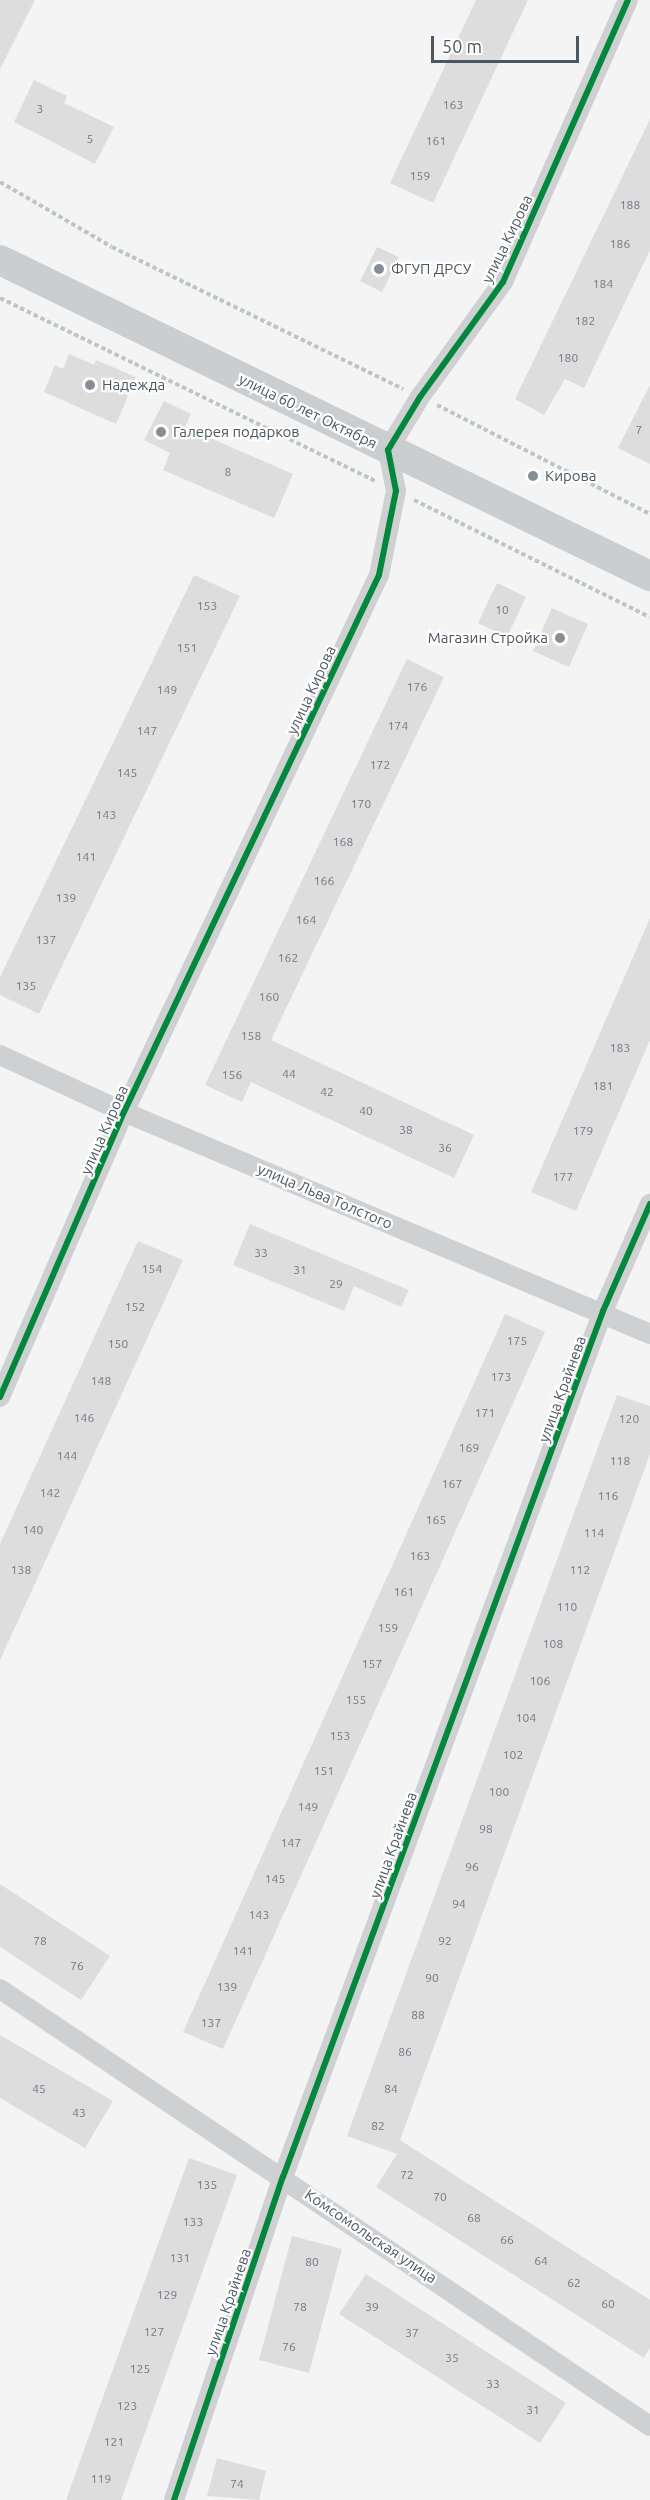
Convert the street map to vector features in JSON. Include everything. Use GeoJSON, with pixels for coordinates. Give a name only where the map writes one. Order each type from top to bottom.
{"type":"FeatureCollection","features":[{"type":"Feature","properties":{"kind":"main road","name":"улица 60 лет Октября"},"geometry":{"type":"LineString","coordinates":[[0,260],[650,576]]}},
{"type":"Feature","properties":{"kind":"street","name":"улица Кирова"},"geometry":{"type":"LineString","coordinates":[[0,1397],[124,1112],[379,575],[396,491],[388,450],[420,397],[503,282],[628,0]]}},
{"type":"Feature","properties":{"kind":"street","name":"улица Льва Толстого"},"geometry":{"type":"LineString","coordinates":[[0,1055],[124,1112],[603,1311],[650,1334]]}},
{"type":"Feature","properties":{"kind":"street","name":"улица Крайнева"},"geometry":{"type":"LineString","coordinates":[[174,2500],[283,2177],[603,1311],[650,1204]]}},
{"type":"Feature","properties":{"kind":"street","name":"Комсомольская улица"},"geometry":{"type":"LineString","coordinates":[[0,1989],[283,2177],[650,2426]]}},
{"type":"Feature","properties":{"kind":"path"},"geometry":{"type":"LineString","coordinates":[[0,182],[112,248],[420,397],[650,514]]}},
{"type":"Feature","properties":{"kind":"path"},"geometry":{"type":"LineString","coordinates":[[0,298],[650,617]]}},
{"type":"Feature","properties":{"kind":"building"},"geometry":{"type":"Polygon","coordinates":[[[0,0],[35,0],[0,69],[0,0]]]}},
{"type":"Feature","properties":{"kind":"building"},"geometry":{"type":"Polygon","coordinates":[[[476,0],[528,0],[433,203],[390,183],[476,0]]]}},
{"type":"Feature","properties":{"kind":"building"},"geometry":{"type":"Polygon","coordinates":[[[34,80],[67,96],[64,103],[114,127],[95,164],[14,122],[34,80]]]}},
{"type":"Feature","properties":{"kind":"building"},"geometry":{"type":"Polygon","coordinates":[[[650,119],[650,250],[584,388],[565,379],[544,415],[515,399],[650,119]]]}},
{"type":"Feature","properties":{"kind":"building","name":"ФГУП ДРСУ"},"geometry":{"type":"Polygon","coordinates":[[[377,247],[399,257],[382,292],[360,281],[377,247]]]}},
{"type":"Feature","properties":{"kind":"building","name":"Надежда"},"geometry":{"type":"Polygon","coordinates":[[[69,354],[94,365],[96,360],[136,377],[116,424],[44,392],[55,365],[63,369],[69,354]]]}},
{"type":"Feature","properties":{"kind":"building"},"geometry":{"type":"Polygon","coordinates":[[[650,385],[650,464],[618,448],[650,385]]]}},
{"type":"Feature","properties":{"kind":"building"},"geometry":{"type":"Polygon","coordinates":[[[164,401],[191,414],[185,427],[293,474],[274,518],[163,470],[170,453],[144,440],[164,401]]]}},
{"type":"Feature","properties":{"kind":"building"},"geometry":{"type":"Polygon","coordinates":[[[194,575],[240,596],[39,1014],[0,995],[0,977],[194,575]]]}},
{"type":"Feature","properties":{"kind":"building"},"geometry":{"type":"Polygon","coordinates":[[[497,583],[526,597],[507,637],[478,623],[497,583]]]}},
{"type":"Feature","properties":{"kind":"building","name":"Магазин Стройка"},"geometry":{"type":"Polygon","coordinates":[[[552,608],[588,624],[569,667],[533,651],[552,608]]]}},
{"type":"Feature","properties":{"kind":"building"},"geometry":{"type":"Polygon","coordinates":[[[407,659],[444,677],[271,1040],[474,1135],[454,1178],[251,1082],[242,1102],[205,1085],[407,659]]]}},
{"type":"Feature","properties":{"kind":"building"},"geometry":{"type":"Polygon","coordinates":[[[650,918],[650,1040],[576,1211],[531,1192],[650,918]]]}},
{"type":"Feature","properties":{"kind":"building"},"geometry":{"type":"Polygon","coordinates":[[[250,1224],[409,1290],[401,1307],[354,1286],[344,1311],[233,1265],[250,1224]]]}},
{"type":"Feature","properties":{"kind":"building"},"geometry":{"type":"Polygon","coordinates":[[[138,1241],[183,1260],[0,1660],[0,1544],[138,1241]]]}},
{"type":"Feature","properties":{"kind":"building"},"geometry":{"type":"Polygon","coordinates":[[[505,1314],[545,1332],[223,2049],[183,2032],[505,1314]]]}},
{"type":"Feature","properties":{"kind":"building"},"geometry":{"type":"Polygon","coordinates":[[[617,1395],[650,1406],[650,1454],[400,2140],[650,2300],[650,2348],[644,2358],[376,2187],[397,2154],[347,2136],[617,1395]]]}},
{"type":"Feature","properties":{"kind":"building"},"geometry":{"type":"Polygon","coordinates":[[[0,1884],[110,1956],[81,2000],[0,1947],[0,1884]]]}},
{"type":"Feature","properties":{"kind":"building"},"geometry":{"type":"Polygon","coordinates":[[[0,2035],[113,2101],[85,2148],[0,2098],[0,2035]]]}},
{"type":"Feature","properties":{"kind":"building"},"geometry":{"type":"Polygon","coordinates":[[[189,2158],[237,2175],[121,2500],[66,2500],[189,2158]]]}},
{"type":"Feature","properties":{"kind":"building"},"geometry":{"type":"Polygon","coordinates":[[[292,2236],[342,2249],[309,2373],[259,2360],[292,2236]]]}},
{"type":"Feature","properties":{"kind":"building"},"geometry":{"type":"Polygon","coordinates":[[[366,2274],[566,2403],[540,2443],[339,2314],[366,2274]]]}},
{"type":"Feature","properties":{"kind":"building"},"geometry":{"type":"Polygon","coordinates":[[[217,2458],[266,2471],[259,2500],[207,2496],[217,2458]]]}},
{"type":"Feature","properties":{"kind":"cycle path"},"geometry":{"type":"LineString","coordinates":[[0,1397],[124,1112],[379,575],[396,491],[388,450],[420,397],[503,282],[628,0]]}},
{"type":"Feature","properties":{"kind":"cycle path"},"geometry":{"type":"LineString","coordinates":[[174,2500],[283,2177],[603,1311],[650,1204]]}},
{"type":"Feature","properties":{"kind":"place","name":"ФГУП ДРСУ"},"geometry":{"type":"Point","coordinates":[379,269]}},
{"type":"Feature","properties":{"kind":"place","name":"Надежда"},"geometry":{"type":"Point","coordinates":[90,385]}},
{"type":"Feature","properties":{"kind":"place","name":"Галерея подарков"},"geometry":{"type":"Point","coordinates":[161,432]}},
{"type":"Feature","properties":{"kind":"place","name":"Кирова"},"geometry":{"type":"Point","coordinates":[533,476]}},
{"type":"Feature","properties":{"kind":"place","name":"Магазин Стройка"},"geometry":{"type":"Point","coordinates":[560,638]}}]}
